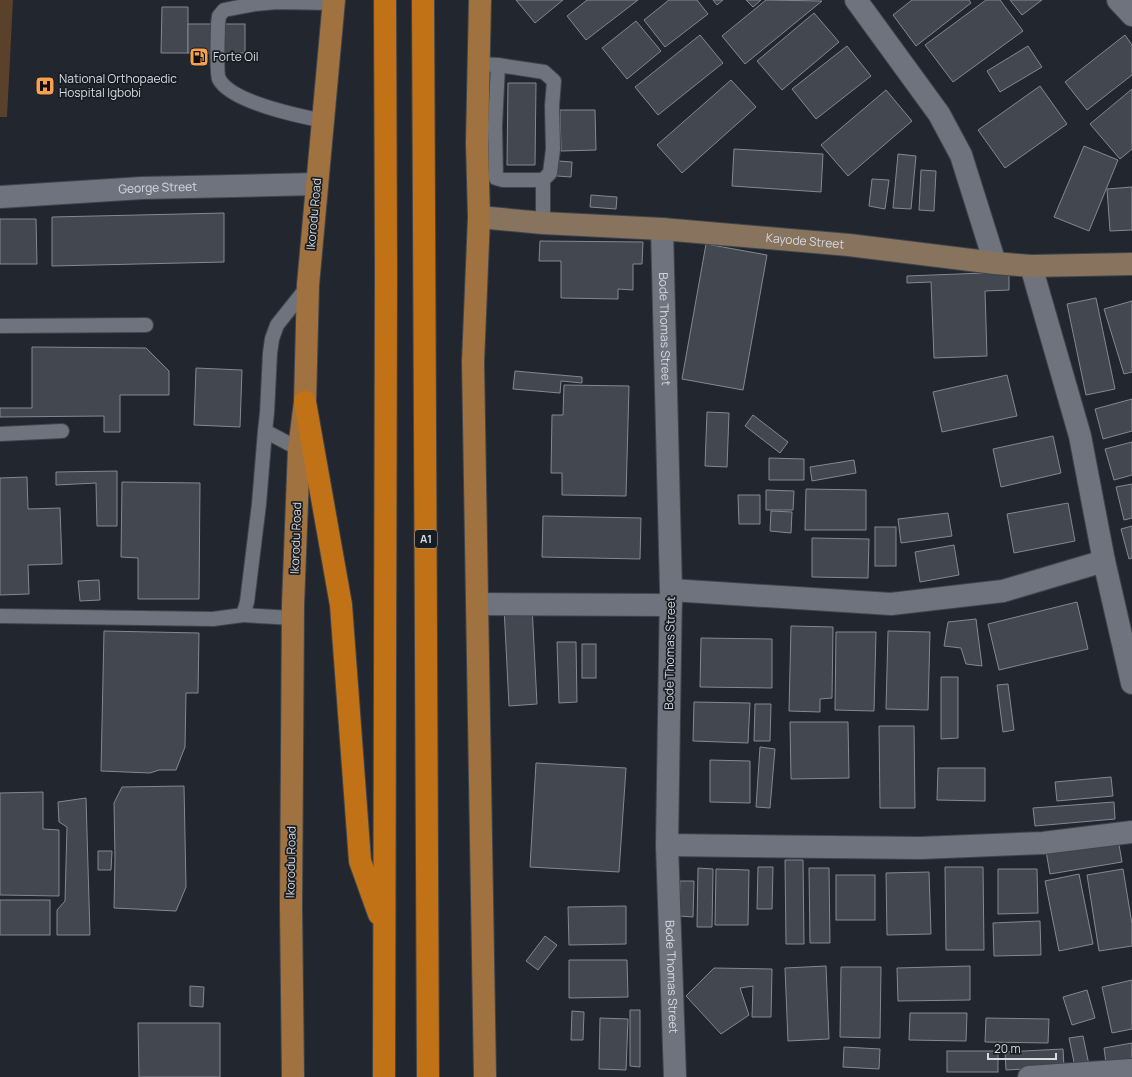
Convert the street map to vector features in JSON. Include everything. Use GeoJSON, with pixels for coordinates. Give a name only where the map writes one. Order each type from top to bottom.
{"type":"FeatureCollection","features":[{"type":"Feature","properties":{"kind":"highway"},"geometry":{"type":"LineString","coordinates":[[384,1077],[386,280],[385,0]]}},
{"type":"Feature","properties":{"kind":"highway","name":"A1"},"geometry":{"type":"LineString","coordinates":[[423,0],[428,1077]]}},
{"type":"Feature","properties":{"kind":"highway"},"geometry":{"type":"LineString","coordinates":[[305,402],[341,605],[360,860],[384,930]]}},
{"type":"Feature","properties":{"kind":"main road"},"geometry":{"type":"LineString","coordinates":[[480,0],[489,65],[477,143],[479,217],[473,362],[485,1077]]}},
{"type":"Feature","properties":{"kind":"main road","name":"Ikorodu Road"},"geometry":{"type":"LineString","coordinates":[[293,1077],[291,907],[293,618],[299,449],[305,402],[308,285],[316,184],[324,121],[334,2]]}},
{"type":"Feature","properties":{"kind":"main road","name":"Kayode Street"},"geometry":{"type":"LineString","coordinates":[[479,217],[543,223],[662,229],[849,245],[1031,266],[1132,264]]}},
{"type":"Feature","properties":{"kind":"street"},"geometry":{"type":"LineString","coordinates":[[856,0],[939,114],[962,155],[995,263]]}},
{"type":"Feature","properties":{"kind":"street"},"geometry":{"type":"LineString","coordinates":[[1118,0],[1132,15]]}},
{"type":"Feature","properties":{"kind":"street","name":"George Street"},"geometry":{"type":"LineString","coordinates":[[0,197],[142,188],[316,184]]}},
{"type":"Feature","properties":{"kind":"street","name":"Bode Thomas Street"},"geometry":{"type":"LineString","coordinates":[[662,229],[671,598],[667,845],[675,1077]]}},
{"type":"Feature","properties":{"kind":"street"},"geometry":{"type":"LineString","coordinates":[[1031,266],[1080,436],[1104,560],[1132,683]]}},
{"type":"Feature","properties":{"kind":"street"},"geometry":{"type":"LineString","coordinates":[[478,604],[671,598],[891,604],[1003,591],[1104,560]]}},
{"type":"Feature","properties":{"kind":"street"},"geometry":{"type":"LineString","coordinates":[[667,845],[920,848],[1044,843],[1132,832]]}},
{"type":"Feature","properties":{"kind":"street"},"geometry":{"type":"LineString","coordinates":[[1029,1077],[1132,1070]]}},
{"type":"Feature","properties":{"kind":"lane"},"geometry":{"type":"LineString","coordinates":[[324,121],[281,112],[239,96],[224,86],[219,78],[218,24],[219,16],[224,10],[255,4],[276,2],[334,2]]}},
{"type":"Feature","properties":{"kind":"lane"},"geometry":{"type":"LineString","coordinates":[[489,65],[544,72],[554,81],[552,106],[553,149],[550,173],[543,180],[503,180],[496,178],[495,126],[489,65]]}},
{"type":"Feature","properties":{"kind":"lane"},"geometry":{"type":"LineString","coordinates":[[543,180],[543,223]]}},
{"type":"Feature","properties":{"kind":"lane"},"geometry":{"type":"LineString","coordinates":[[243,615],[247,602],[260,504],[264,432],[267,413],[272,339],[277,325],[308,285]]}},
{"type":"Feature","properties":{"kind":"lane"},"geometry":{"type":"LineString","coordinates":[[0,326],[146,325]]}},
{"type":"Feature","properties":{"kind":"lane"},"geometry":{"type":"LineString","coordinates":[[0,434],[62,431]]}},
{"type":"Feature","properties":{"kind":"lane"},"geometry":{"type":"LineString","coordinates":[[264,432],[299,449]]}},
{"type":"Feature","properties":{"kind":"lane"},"geometry":{"type":"LineString","coordinates":[[0,616],[213,619],[243,615],[293,618]]}},
{"type":"Feature","properties":{"kind":"shaded area"},"geometry":{"type":"Polygon","coordinates":[[[0,0],[13,0],[7,117],[0,117],[0,0]]]}},
{"type":"Feature","properties":{"kind":"building"},"geometry":{"type":"Polygon","coordinates":[[[516,0],[563,0],[535,23],[516,0]]]}},
{"type":"Feature","properties":{"kind":"building"},"geometry":{"type":"Polygon","coordinates":[[[587,0],[638,0],[586,40],[567,16],[587,0]]]}},
{"type":"Feature","properties":{"kind":"building"},"geometry":{"type":"Polygon","coordinates":[[[669,0],[697,0],[708,14],[665,47],[644,20],[669,0]]]}},
{"type":"Feature","properties":{"kind":"building"},"geometry":{"type":"Polygon","coordinates":[[[713,0],[723,0],[717,5],[713,0]]]}},
{"type":"Feature","properties":{"kind":"building"},"geometry":{"type":"Polygon","coordinates":[[[746,0],[761,0],[753,7],[746,0]]]}},
{"type":"Feature","properties":{"kind":"building"},"geometry":{"type":"Polygon","coordinates":[[[766,0],[822,1],[745,64],[722,36],[766,0]]]}},
{"type":"Feature","properties":{"kind":"building"},"geometry":{"type":"Polygon","coordinates":[[[912,0],[969,0],[971,3],[916,46],[893,15],[912,0]]]}},
{"type":"Feature","properties":{"kind":"building"},"geometry":{"type":"Polygon","coordinates":[[[986,0],[1000,0],[1023,31],[953,82],[925,45],[986,0]]]}},
{"type":"Feature","properties":{"kind":"building"},"geometry":{"type":"Polygon","coordinates":[[[1010,0],[1042,0],[1022,15],[1010,0]]]}},
{"type":"Feature","properties":{"kind":"building"},"geometry":{"type":"Polygon","coordinates":[[[162,7],[188,7],[188,53],[161,53],[162,7]]]}},
{"type":"Feature","properties":{"kind":"building"},"geometry":{"type":"Polygon","coordinates":[[[814,13],[839,42],[782,90],[757,61],[814,13]]]}},
{"type":"Feature","properties":{"kind":"building"},"geometry":{"type":"Polygon","coordinates":[[[636,21],[661,51],[627,79],[602,48],[636,21]]]}},
{"type":"Feature","properties":{"kind":"building"},"geometry":{"type":"Polygon","coordinates":[[[188,24],[245,24],[245,53],[188,53],[188,24]]]}},
{"type":"Feature","properties":{"kind":"building"},"geometry":{"type":"Polygon","coordinates":[[[700,35],[723,63],[658,115],[635,87],[700,35]]]}},
{"type":"Feature","properties":{"kind":"building"},"geometry":{"type":"Polygon","coordinates":[[[1125,35],[1132,45],[1132,75],[1087,110],[1065,82],[1125,35]]]}},
{"type":"Feature","properties":{"kind":"building"},"geometry":{"type":"Polygon","coordinates":[[[847,46],[871,76],[816,119],[792,89],[847,46]]]}},
{"type":"Feature","properties":{"kind":"building"},"geometry":{"type":"Polygon","coordinates":[[[1028,46],[1042,67],[1000,92],[987,71],[1028,46]]]}},
{"type":"Feature","properties":{"kind":"building"},"geometry":{"type":"Polygon","coordinates":[[[731,80],[756,107],[682,173],[657,145],[731,80]]]}},
{"type":"Feature","properties":{"kind":"building"},"geometry":{"type":"Polygon","coordinates":[[[508,83],[536,83],[535,165],[507,165],[508,83]]]}},
{"type":"Feature","properties":{"kind":"building"},"geometry":{"type":"Polygon","coordinates":[[[1040,86],[1067,124],[1005,168],[978,130],[1040,86]]]}},
{"type":"Feature","properties":{"kind":"building"},"geometry":{"type":"Polygon","coordinates":[[[1132,89],[1132,149],[1120,159],[1090,124],[1132,89]]]}},
{"type":"Feature","properties":{"kind":"building"},"geometry":{"type":"Polygon","coordinates":[[[886,90],[912,121],[848,176],[821,145],[886,90]]]}},
{"type":"Feature","properties":{"kind":"building"},"geometry":{"type":"Polygon","coordinates":[[[560,110],[595,110],[596,150],[561,151],[560,110]]]}},
{"type":"Feature","properties":{"kind":"building"},"geometry":{"type":"Polygon","coordinates":[[[1084,146],[1118,160],[1089,231],[1054,217],[1084,146]]]}},
{"type":"Feature","properties":{"kind":"building"},"geometry":{"type":"Polygon","coordinates":[[[734,149],[823,154],[821,192],[732,186],[734,149]]]}},
{"type":"Feature","properties":{"kind":"building"},"geometry":{"type":"Polygon","coordinates":[[[898,154],[916,156],[911,209],[893,208],[898,154]]]}},
{"type":"Feature","properties":{"kind":"building"},"geometry":{"type":"Polygon","coordinates":[[[558,161],[572,162],[571,177],[557,176],[558,161]]]}},
{"type":"Feature","properties":{"kind":"building"},"geometry":{"type":"Polygon","coordinates":[[[921,170],[936,171],[934,211],[919,210],[921,170]]]}},
{"type":"Feature","properties":{"kind":"building"},"geometry":{"type":"Polygon","coordinates":[[[872,179],[889,180],[885,209],[869,206],[872,179]]]}},
{"type":"Feature","properties":{"kind":"building"},"geometry":{"type":"Polygon","coordinates":[[[1132,187],[1132,230],[1110,231],[1107,189],[1132,187]]]}},
{"type":"Feature","properties":{"kind":"building"},"geometry":{"type":"Polygon","coordinates":[[[591,195],[617,197],[616,209],[590,207],[591,195]]]}},
{"type":"Feature","properties":{"kind":"building"},"geometry":{"type":"Polygon","coordinates":[[[224,213],[224,262],[52,266],[52,217],[224,213]]]}},
{"type":"Feature","properties":{"kind":"building"},"geometry":{"type":"Polygon","coordinates":[[[0,219],[36,219],[37,264],[0,264],[0,219]]]}},
{"type":"Feature","properties":{"kind":"building"},"geometry":{"type":"Polygon","coordinates":[[[540,241],[643,242],[642,264],[633,264],[633,290],[618,289],[618,299],[561,298],[561,261],[539,261],[540,241]]]}},
{"type":"Feature","properties":{"kind":"building"},"geometry":{"type":"Polygon","coordinates":[[[706,244],[767,255],[743,390],[682,379],[706,244]]]}},
{"type":"Feature","properties":{"kind":"building"},"geometry":{"type":"Polygon","coordinates":[[[1009,272],[1009,290],[985,291],[987,356],[934,358],[931,282],[907,283],[907,276],[1009,272]]]}},
{"type":"Feature","properties":{"kind":"building"},"geometry":{"type":"Polygon","coordinates":[[[1096,298],[1115,389],[1086,395],[1067,304],[1096,298]]]}},
{"type":"Feature","properties":{"kind":"building"},"geometry":{"type":"Polygon","coordinates":[[[1132,301],[1132,372],[1124,374],[1104,309],[1132,301]]]}},
{"type":"Feature","properties":{"kind":"building"},"geometry":{"type":"Polygon","coordinates":[[[32,347],[146,348],[169,371],[169,395],[120,395],[120,432],[104,432],[104,416],[0,417],[0,408],[32,408],[32,347]]]}},
{"type":"Feature","properties":{"kind":"building"},"geometry":{"type":"Polygon","coordinates":[[[196,368],[242,370],[240,427],[194,425],[196,368]]]}},
{"type":"Feature","properties":{"kind":"building"},"geometry":{"type":"Polygon","coordinates":[[[515,371],[582,377],[582,383],[561,381],[560,393],[513,389],[515,371]]]}},
{"type":"Feature","properties":{"kind":"building"},"geometry":{"type":"Polygon","coordinates":[[[1007,375],[1017,416],[942,432],[933,392],[1007,375]]]}},
{"type":"Feature","properties":{"kind":"building"},"geometry":{"type":"Polygon","coordinates":[[[564,385],[629,386],[626,496],[562,495],[562,473],[551,473],[552,415],[563,415],[564,385]]]}},
{"type":"Feature","properties":{"kind":"building"},"geometry":{"type":"Polygon","coordinates":[[[1132,399],[1132,431],[1103,439],[1095,409],[1132,399]]]}},
{"type":"Feature","properties":{"kind":"building"},"geometry":{"type":"Polygon","coordinates":[[[707,412],[729,413],[727,467],[705,466],[707,412]]]}},
{"type":"Feature","properties":{"kind":"building"},"geometry":{"type":"Polygon","coordinates":[[[753,415],[788,442],[780,453],[745,426],[753,415]]]}},
{"type":"Feature","properties":{"kind":"building"},"geometry":{"type":"Polygon","coordinates":[[[1053,436],[1061,473],[1001,487],[993,449],[1053,436]]]}},
{"type":"Feature","properties":{"kind":"building"},"geometry":{"type":"Polygon","coordinates":[[[1132,442],[1132,475],[1114,480],[1105,449],[1132,442]]]}},
{"type":"Feature","properties":{"kind":"building"},"geometry":{"type":"Polygon","coordinates":[[[769,458],[804,459],[804,480],[769,480],[769,458]]]}},
{"type":"Feature","properties":{"kind":"building"},"geometry":{"type":"Polygon","coordinates":[[[854,460],[856,473],[812,481],[810,467],[854,460]]]}},
{"type":"Feature","properties":{"kind":"building"},"geometry":{"type":"Polygon","coordinates":[[[117,471],[117,526],[97,526],[96,483],[56,485],[56,472],[117,471]]]}},
{"type":"Feature","properties":{"kind":"building"},"geometry":{"type":"Polygon","coordinates":[[[27,477],[28,509],[60,508],[62,564],[28,565],[29,594],[0,595],[0,478],[27,477]]]}},
{"type":"Feature","properties":{"kind":"building"},"geometry":{"type":"Polygon","coordinates":[[[122,482],[200,483],[199,599],[138,599],[138,558],[121,557],[122,482]]]}},
{"type":"Feature","properties":{"kind":"building"},"geometry":{"type":"Polygon","coordinates":[[[1132,484],[1132,518],[1124,520],[1116,487],[1132,484]]]}},
{"type":"Feature","properties":{"kind":"building"},"geometry":{"type":"Polygon","coordinates":[[[806,489],[866,490],[866,530],[805,530],[806,489]]]}},
{"type":"Feature","properties":{"kind":"building"},"geometry":{"type":"Polygon","coordinates":[[[766,490],[794,491],[793,510],[766,510],[766,490]]]}},
{"type":"Feature","properties":{"kind":"building"},"geometry":{"type":"Polygon","coordinates":[[[738,495],[760,495],[760,524],[739,524],[738,495]]]}},
{"type":"Feature","properties":{"kind":"building"},"geometry":{"type":"Polygon","coordinates":[[[1068,503],[1075,541],[1014,553],[1007,514],[1068,503]]]}},
{"type":"Feature","properties":{"kind":"building"},"geometry":{"type":"Polygon","coordinates":[[[771,511],[792,512],[791,533],[770,531],[771,511]]]}},
{"type":"Feature","properties":{"kind":"building"},"geometry":{"type":"Polygon","coordinates":[[[948,513],[952,536],[901,543],[898,519],[948,513]]]}},
{"type":"Feature","properties":{"kind":"building"},"geometry":{"type":"Polygon","coordinates":[[[543,516],[641,518],[640,559],[542,557],[543,516]]]}},
{"type":"Feature","properties":{"kind":"building"},"geometry":{"type":"Polygon","coordinates":[[[1132,526],[1132,558],[1129,559],[1121,529],[1132,526]]]}},
{"type":"Feature","properties":{"kind":"building"},"geometry":{"type":"Polygon","coordinates":[[[875,527],[896,527],[896,566],[875,566],[875,527]]]}},
{"type":"Feature","properties":{"kind":"building"},"geometry":{"type":"Polygon","coordinates":[[[812,538],[869,539],[868,578],[812,577],[812,538]]]}},
{"type":"Feature","properties":{"kind":"building"},"geometry":{"type":"Polygon","coordinates":[[[954,545],[959,575],[920,582],[915,552],[954,545]]]}},
{"type":"Feature","properties":{"kind":"building"},"geometry":{"type":"Polygon","coordinates":[[[99,580],[100,600],[80,601],[78,581],[99,580]]]}},
{"type":"Feature","properties":{"kind":"building"},"geometry":{"type":"Polygon","coordinates":[[[1077,602],[1088,649],[999,670],[988,624],[1077,602]]]}},
{"type":"Feature","properties":{"kind":"building"},"geometry":{"type":"Polygon","coordinates":[[[532,606],[537,704],[509,706],[504,607],[532,606]]]}},
{"type":"Feature","properties":{"kind":"building"},"geometry":{"type":"Polygon","coordinates":[[[976,619],[982,666],[966,664],[961,648],[944,646],[948,622],[976,619]]]}},
{"type":"Feature","properties":{"kind":"building"},"geometry":{"type":"Polygon","coordinates":[[[791,626],[833,627],[832,698],[820,699],[820,712],[789,711],[791,626]]]}},
{"type":"Feature","properties":{"kind":"building"},"geometry":{"type":"Polygon","coordinates":[[[104,631],[199,633],[198,693],[186,693],[185,747],[176,770],[159,770],[150,773],[101,771],[104,631]]]}},
{"type":"Feature","properties":{"kind":"building"},"geometry":{"type":"Polygon","coordinates":[[[888,631],[930,632],[928,710],[886,709],[888,631]]]}},
{"type":"Feature","properties":{"kind":"building"},"geometry":{"type":"Polygon","coordinates":[[[836,632],[876,632],[874,711],[835,710],[836,632]]]}},
{"type":"Feature","properties":{"kind":"building"},"geometry":{"type":"Polygon","coordinates":[[[701,638],[772,639],[772,688],[700,687],[701,638]]]}},
{"type":"Feature","properties":{"kind":"building"},"geometry":{"type":"Polygon","coordinates":[[[557,642],[576,642],[577,702],[559,703],[557,642]]]}},
{"type":"Feature","properties":{"kind":"building"},"geometry":{"type":"Polygon","coordinates":[[[582,644],[596,644],[596,678],[582,678],[582,644]]]}},
{"type":"Feature","properties":{"kind":"building"},"geometry":{"type":"Polygon","coordinates":[[[941,677],[958,677],[958,738],[941,739],[941,677]]]}},
{"type":"Feature","properties":{"kind":"building"},"geometry":{"type":"Polygon","coordinates":[[[1008,684],[1014,730],[1003,732],[997,685],[1008,684]]]}},
{"type":"Feature","properties":{"kind":"building"},"geometry":{"type":"Polygon","coordinates":[[[694,702],[750,703],[748,743],[693,741],[694,702]]]}},
{"type":"Feature","properties":{"kind":"building"},"geometry":{"type":"Polygon","coordinates":[[[755,704],[771,704],[770,741],[754,741],[755,704]]]}},
{"type":"Feature","properties":{"kind":"building"},"geometry":{"type":"Polygon","coordinates":[[[790,722],[848,722],[849,778],[791,779],[790,722]]]}},
{"type":"Feature","properties":{"kind":"building"},"geometry":{"type":"Polygon","coordinates":[[[879,726],[914,726],[915,808],[880,808],[879,726]]]}},
{"type":"Feature","properties":{"kind":"building"},"geometry":{"type":"Polygon","coordinates":[[[760,747],[775,749],[770,808],[756,807],[760,747]]]}},
{"type":"Feature","properties":{"kind":"building"},"geometry":{"type":"Polygon","coordinates":[[[710,760],[750,761],[750,803],[710,802],[710,760]]]}},
{"type":"Feature","properties":{"kind":"building"},"geometry":{"type":"Polygon","coordinates":[[[536,763],[626,768],[619,872],[530,867],[536,763]]]}},
{"type":"Feature","properties":{"kind":"building"},"geometry":{"type":"Polygon","coordinates":[[[938,768],[985,768],[985,801],[937,800],[938,768]]]}},
{"type":"Feature","properties":{"kind":"building"},"geometry":{"type":"Polygon","coordinates":[[[1111,777],[1113,796],[1057,801],[1055,782],[1111,777]]]}},
{"type":"Feature","properties":{"kind":"building"},"geometry":{"type":"Polygon","coordinates":[[[184,786],[186,887],[176,911],[114,908],[114,803],[122,787],[184,786]]]}},
{"type":"Feature","properties":{"kind":"building"},"geometry":{"type":"Polygon","coordinates":[[[43,792],[43,829],[59,830],[59,896],[0,895],[0,793],[43,792]]]}},
{"type":"Feature","properties":{"kind":"building"},"geometry":{"type":"Polygon","coordinates":[[[86,798],[90,935],[57,935],[57,910],[65,901],[67,827],[59,822],[58,802],[86,798]]]}},
{"type":"Feature","properties":{"kind":"building"},"geometry":{"type":"Polygon","coordinates":[[[1114,802],[1115,819],[1035,826],[1033,808],[1114,802]]]}},
{"type":"Feature","properties":{"kind":"building"},"geometry":{"type":"Polygon","coordinates":[[[1118,839],[1122,862],[1050,874],[1046,851],[1118,839]]]}},
{"type":"Feature","properties":{"kind":"building"},"geometry":{"type":"Polygon","coordinates":[[[98,851],[112,851],[111,870],[98,870],[98,851]]]}},
{"type":"Feature","properties":{"kind":"building"},"geometry":{"type":"Polygon","coordinates":[[[785,860],[803,860],[804,944],[786,944],[785,860]]]}},
{"type":"Feature","properties":{"kind":"building"},"geometry":{"type":"Polygon","coordinates":[[[758,867],[773,867],[772,909],[757,909],[758,867]]]}},
{"type":"Feature","properties":{"kind":"building"},"geometry":{"type":"Polygon","coordinates":[[[945,867],[983,867],[984,950],[946,950],[945,867]]]}},
{"type":"Feature","properties":{"kind":"building"},"geometry":{"type":"Polygon","coordinates":[[[698,868],[713,869],[712,927],[697,927],[698,868]]]}},
{"type":"Feature","properties":{"kind":"building"},"geometry":{"type":"Polygon","coordinates":[[[809,868],[829,868],[830,943],[810,943],[809,868]]]}},
{"type":"Feature","properties":{"kind":"building"},"geometry":{"type":"Polygon","coordinates":[[[716,869],[749,870],[748,925],[715,925],[716,869]]]}},
{"type":"Feature","properties":{"kind":"building"},"geometry":{"type":"Polygon","coordinates":[[[998,869],[1037,869],[1038,913],[998,914],[998,869]]]}},
{"type":"Feature","properties":{"kind":"building"},"geometry":{"type":"Polygon","coordinates":[[[1123,869],[1132,924],[1132,946],[1099,951],[1087,875],[1123,869]]]}},
{"type":"Feature","properties":{"kind":"building"},"geometry":{"type":"Polygon","coordinates":[[[929,872],[931,934],[887,935],[886,873],[929,872]]]}},
{"type":"Feature","properties":{"kind":"building"},"geometry":{"type":"Polygon","coordinates":[[[1079,874],[1093,944],[1059,951],[1045,881],[1079,874]]]}},
{"type":"Feature","properties":{"kind":"building"},"geometry":{"type":"Polygon","coordinates":[[[836,875],[875,875],[875,920],[836,920],[836,875]]]}},
{"type":"Feature","properties":{"kind":"building"},"geometry":{"type":"Polygon","coordinates":[[[680,881],[694,881],[693,917],[679,916],[680,881]]]}},
{"type":"Feature","properties":{"kind":"building"},"geometry":{"type":"Polygon","coordinates":[[[0,900],[50,900],[50,935],[0,935],[0,900]]]}},
{"type":"Feature","properties":{"kind":"building"},"geometry":{"type":"Polygon","coordinates":[[[626,906],[626,944],[569,945],[568,907],[626,906]]]}},
{"type":"Feature","properties":{"kind":"building"},"geometry":{"type":"Polygon","coordinates":[[[1040,921],[1041,955],[994,956],[993,923],[1040,921]]]}},
{"type":"Feature","properties":{"kind":"building"},"geometry":{"type":"Polygon","coordinates":[[[545,936],[557,945],[538,970],[526,961],[545,936]]]}},
{"type":"Feature","properties":{"kind":"building"},"geometry":{"type":"Polygon","coordinates":[[[569,960],[627,960],[628,997],[569,998],[569,960]]]}},
{"type":"Feature","properties":{"kind":"building"},"geometry":{"type":"Polygon","coordinates":[[[826,966],[829,1039],[788,1041],[785,968],[826,966]]]}},
{"type":"Feature","properties":{"kind":"building"},"geometry":{"type":"Polygon","coordinates":[[[970,966],[970,1000],[898,1001],[897,968],[970,966]]]}},
{"type":"Feature","properties":{"kind":"building"},"geometry":{"type":"Polygon","coordinates":[[[841,967],[881,967],[880,1038],[840,1037],[841,967]]]}},
{"type":"Feature","properties":{"kind":"building"},"geometry":{"type":"Polygon","coordinates":[[[714,968],[772,969],[771,1017],[752,1017],[753,986],[740,988],[749,1015],[721,1034],[686,996],[714,968]]]}},
{"type":"Feature","properties":{"kind":"building"},"geometry":{"type":"Polygon","coordinates":[[[1132,980],[1132,1029],[1112,1033],[1102,987],[1132,980]]]}},
{"type":"Feature","properties":{"kind":"building"},"geometry":{"type":"Polygon","coordinates":[[[190,986],[204,987],[203,1007],[190,1006],[190,986]]]}},
{"type":"Feature","properties":{"kind":"building"},"geometry":{"type":"Polygon","coordinates":[[[1087,990],[1095,1018],[1072,1025],[1063,997],[1087,990]]]}},
{"type":"Feature","properties":{"kind":"building"},"geometry":{"type":"Polygon","coordinates":[[[630,1010],[640,1010],[640,1067],[630,1066],[630,1010]]]}},
{"type":"Feature","properties":{"kind":"building"},"geometry":{"type":"Polygon","coordinates":[[[572,1011],[584,1012],[583,1040],[571,1040],[572,1011]]]}},
{"type":"Feature","properties":{"kind":"building"},"geometry":{"type":"Polygon","coordinates":[[[910,1013],[967,1013],[966,1041],[909,1040],[910,1013]]]}},
{"type":"Feature","properties":{"kind":"building"},"geometry":{"type":"Polygon","coordinates":[[[600,1018],[628,1019],[626,1070],[599,1069],[600,1018]]]}},
{"type":"Feature","properties":{"kind":"building"},"geometry":{"type":"Polygon","coordinates":[[[986,1018],[1049,1019],[1048,1043],[985,1042],[986,1018]]]}},
{"type":"Feature","properties":{"kind":"building"},"geometry":{"type":"Polygon","coordinates":[[[138,1023],[220,1023],[220,1077],[139,1077],[138,1023]]]}},
{"type":"Feature","properties":{"kind":"building"},"geometry":{"type":"Polygon","coordinates":[[[1083,1036],[1089,1065],[1075,1067],[1069,1038],[1083,1036]]]}},
{"type":"Feature","properties":{"kind":"building"},"geometry":{"type":"Polygon","coordinates":[[[1132,1043],[1132,1059],[1106,1063],[1104,1048],[1132,1043]]]}},
{"type":"Feature","properties":{"kind":"building"},"geometry":{"type":"Polygon","coordinates":[[[844,1047],[880,1049],[879,1069],[843,1067],[844,1047]]]}},
{"type":"Feature","properties":{"kind":"building"},"geometry":{"type":"Polygon","coordinates":[[[1063,1049],[1064,1067],[1006,1070],[1005,1052],[1063,1049]]]}},
{"type":"Feature","properties":{"kind":"building"},"geometry":{"type":"Polygon","coordinates":[[[947,1051],[998,1051],[998,1072],[947,1072],[947,1051]]]}},
{"type":"Feature","properties":{"kind":"place","name":"Forte Oil"},"geometry":{"type":"Point","coordinates":[199,57]}},
{"type":"Feature","properties":{"kind":"place","name":"National Orthopaedic Hospital Igbobi"},"geometry":{"type":"Point","coordinates":[45,86]}}]}
